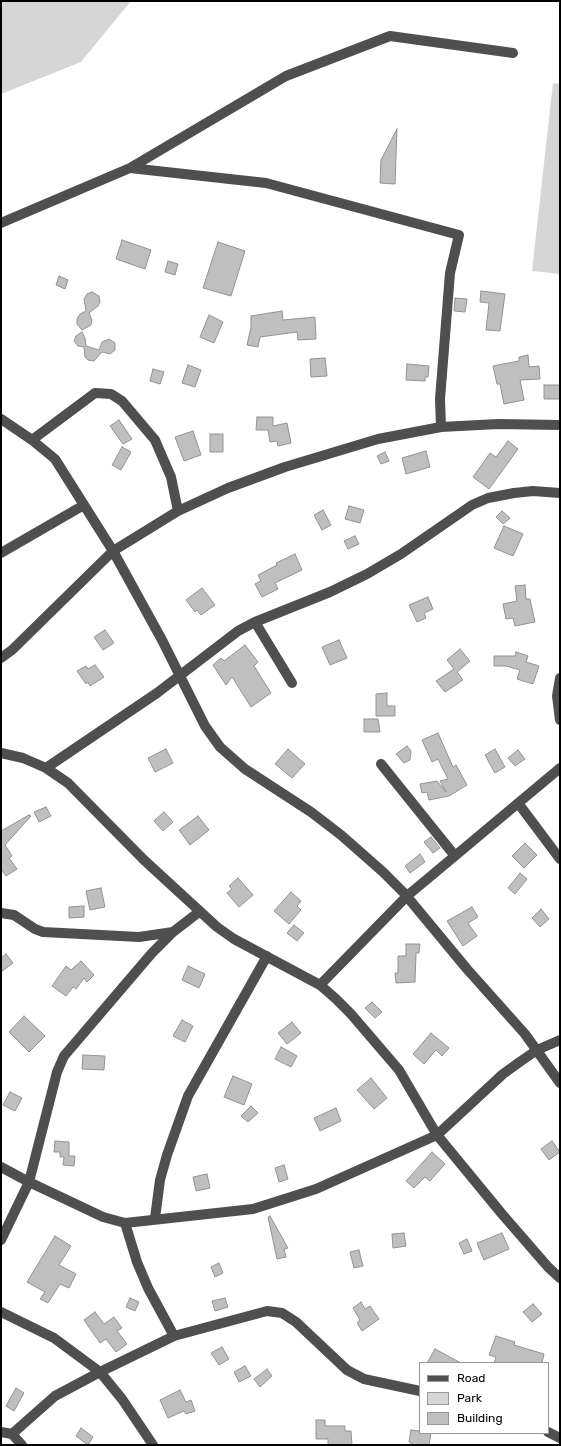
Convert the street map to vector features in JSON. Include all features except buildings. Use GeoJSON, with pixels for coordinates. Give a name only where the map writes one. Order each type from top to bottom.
{"type":"FeatureCollection","features":[{"type":"Feature","properties":{"kind":"street"},"geometry":{"type":"LineString","coordinates":[[1,223],[130,168],[286,76],[390,36],[513,53]]}},
{"type":"Feature","properties":{"kind":"street"},"geometry":{"type":"LineString","coordinates":[[130,168],[266,183],[458,235],[450,272],[440,399],[440,427]]}},
{"type":"Feature","properties":{"kind":"street"},"geometry":{"type":"LineString","coordinates":[[32,440],[95,393],[111,394],[122,401],[155,440],[171,476],[178,511]]}},
{"type":"Feature","properties":{"kind":"street"},"geometry":{"type":"LineString","coordinates":[[1,419],[32,440],[55,459],[113,551],[205,726],[220,747],[246,768],[311,812],[341,835],[383,872],[407,896],[537,1050],[560,1083]]}},
{"type":"Feature","properties":{"kind":"street"},"geometry":{"type":"LineString","coordinates":[[1,658],[12,650],[113,551],[178,511],[228,488],[285,467],[378,439],[440,427],[498,424],[560,425]]}},
{"type":"Feature","properties":{"kind":"street"},"geometry":{"type":"LineString","coordinates":[[46,768],[179,676],[238,631],[255,622],[330,592],[367,574],[401,554],[472,505],[488,498],[514,493],[533,491],[560,493]]}},
{"type":"Feature","properties":{"kind":"street"},"geometry":{"type":"LineString","coordinates":[[1,553],[84,505]]}},
{"type":"Feature","properties":{"kind":"street"},"geometry":{"type":"LineString","coordinates":[[255,622],[292,683]]}},
{"type":"Feature","properties":{"kind":"street"},"geometry":{"type":"LineString","coordinates":[[560,678],[557,696],[560,720]]}},
{"type":"Feature","properties":{"kind":"street"},"geometry":{"type":"LineString","coordinates":[[1,753],[23,758],[46,768],[68,783],[89,802],[144,860],[199,912],[228,935],[320,985],[351,1014],[399,1070],[438,1136],[502,1214],[548,1267],[560,1278]]}},
{"type":"Feature","properties":{"kind":"street"},"geometry":{"type":"LineString","coordinates":[[381,764],[455,856]]}},
{"type":"Feature","properties":{"kind":"street"},"geometry":{"type":"LineString","coordinates":[[320,985],[407,896],[560,768]]}},
{"type":"Feature","properties":{"kind":"street"},"geometry":{"type":"LineString","coordinates":[[518,803],[560,859]]}},
{"type":"Feature","properties":{"kind":"street"},"geometry":{"type":"LineString","coordinates":[[1,1240],[29,1182],[57,1072],[64,1056],[133,973],[173,932],[199,912]]}},
{"type":"Feature","properties":{"kind":"street"},"geometry":{"type":"LineString","coordinates":[[1,914],[14,915],[35,929],[43,932],[139,936],[173,932]]}},
{"type":"Feature","properties":{"kind":"street"},"geometry":{"type":"LineString","coordinates":[[155,1218],[160,1180],[167,1155],[188,1096],[267,956]]}},
{"type":"Feature","properties":{"kind":"street"},"geometry":{"type":"LineString","coordinates":[[1,1167],[103,1217],[125,1223],[155,1218],[253,1209],[316,1189],[438,1136],[503,1074],[537,1050],[560,1040]]}},
{"type":"Feature","properties":{"kind":"street"},"geometry":{"type":"LineString","coordinates":[[125,1223],[137,1262],[148,1288],[174,1336]]}},
{"type":"Feature","properties":{"kind":"street"},"geometry":{"type":"LineString","coordinates":[[12,1434],[55,1396],[174,1336],[267,1311],[282,1313],[296,1322],[347,1370],[364,1378],[419,1391]]}},
{"type":"Feature","properties":{"kind":"street"},"geometry":{"type":"LineString","coordinates":[[1,1312],[66,1346],[100,1372],[122,1399],[153,1445]]}},
{"type":"Feature","properties":{"kind":"street"},"geometry":{"type":"LineString","coordinates":[[1,1432],[12,1434],[22,1445]]}},
{"type":"Feature","properties":{"kind":"street"},"geometry":{"type":"LineString","coordinates":[[549,1432],[560,1438]]}},
{"type":"Feature","properties":{"kind":"green space"},"geometry":{"type":"Polygon","coordinates":[[[1,1],[131,1],[81,62],[1,94],[1,1]]]}},
{"type":"Feature","properties":{"kind":"green space"},"geometry":{"type":"Polygon","coordinates":[[[553,83],[560,84],[560,274],[532,271],[553,83]]]}}]}
